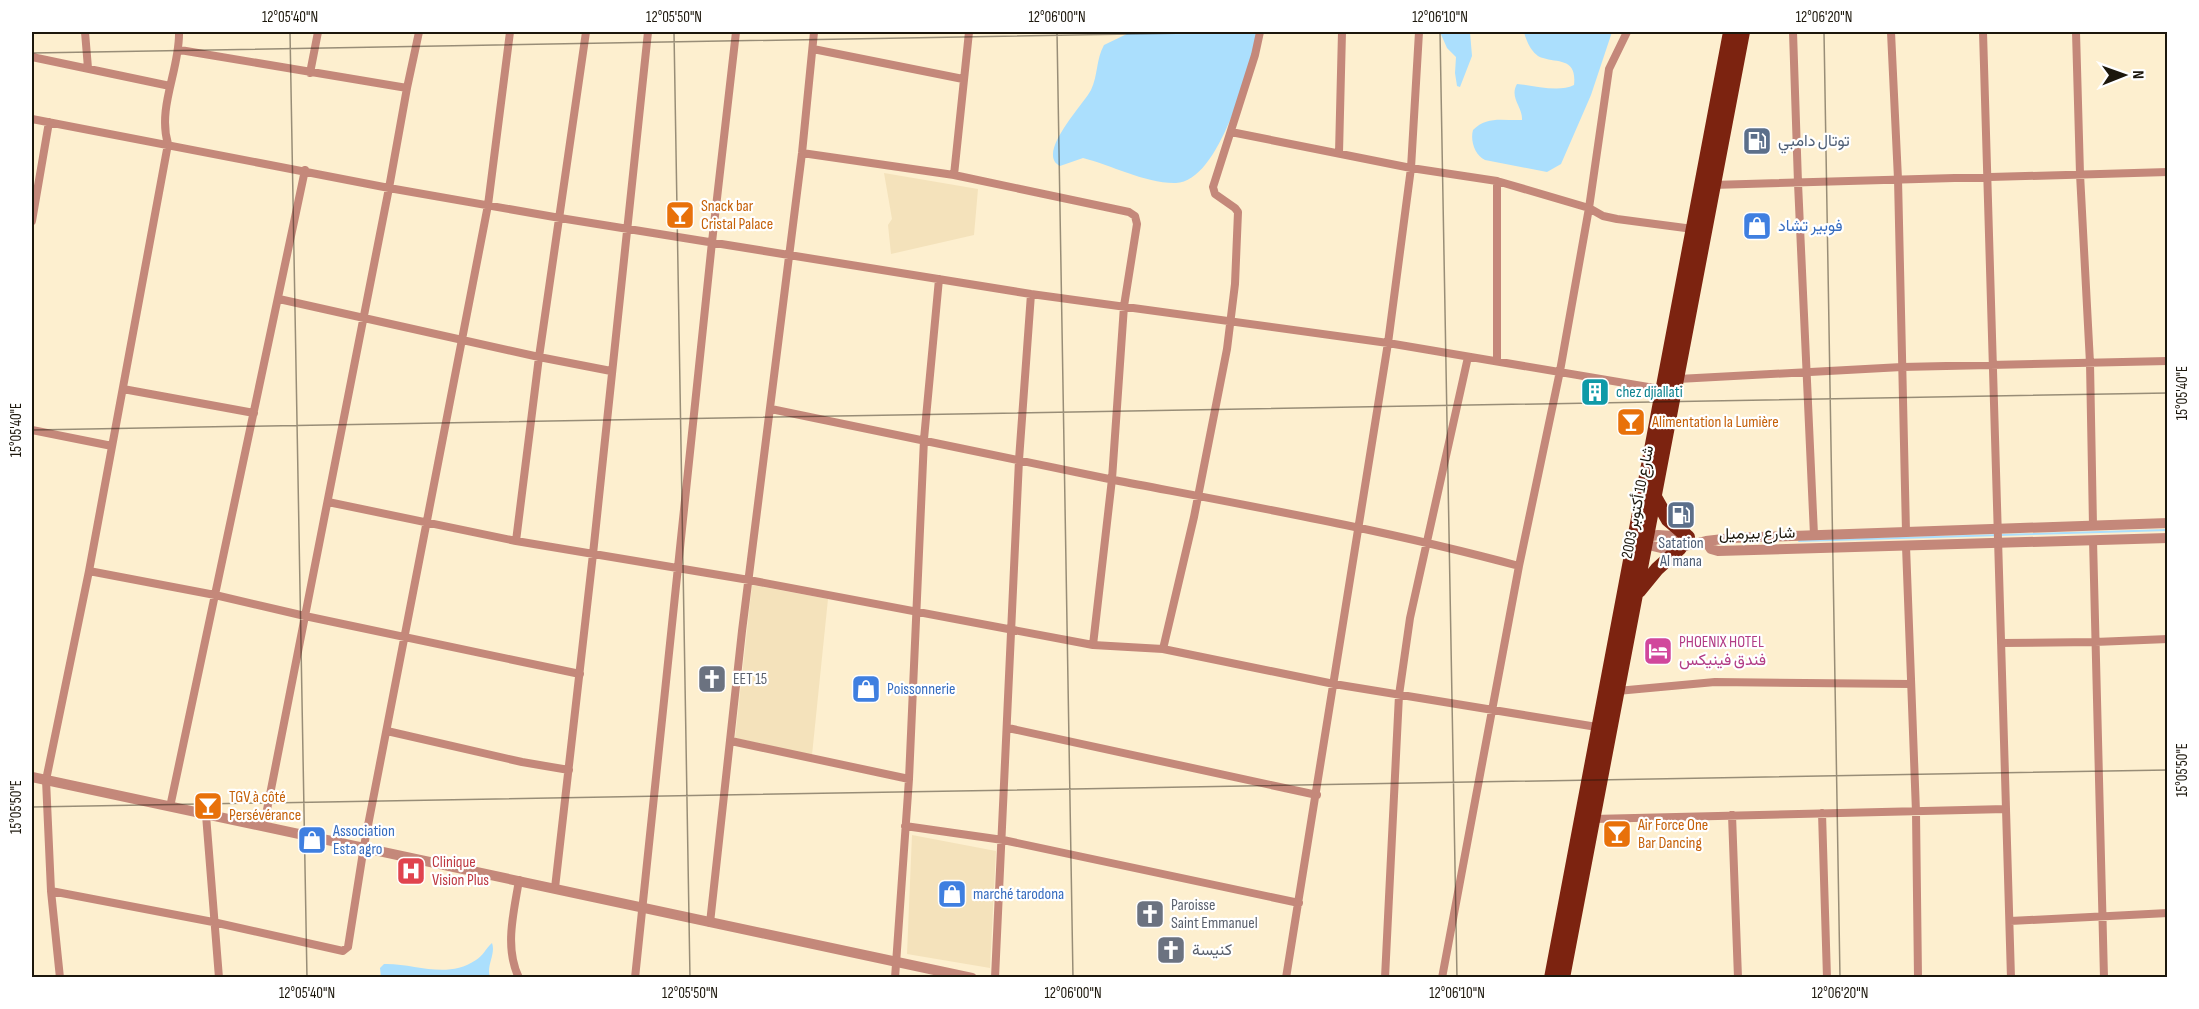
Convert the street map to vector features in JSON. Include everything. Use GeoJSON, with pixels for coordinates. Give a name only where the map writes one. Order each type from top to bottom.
{"type":"FeatureCollection","features":[{"type":"Feature","properties":{"kind":"highway","name":"شارع 10 أكتوبر 2003"},"geometry":{"type":"LineString","coordinates":[[1551,978],[1604,728],[1672,386],[1708,185],[1730,32]]}},
{"type":"Feature","properties":{"kind":"highway","name":"شارع 10 أكتوبر 2003"},"geometry":{"type":"LineString","coordinates":[[1563,978],[1593,819],[1604,728],[1617,691],[1637,592],[1641,540],[1655,497],[1694,229],[1708,185],[1743,32]]}},
{"type":"Feature","properties":{"kind":"highway"},"geometry":{"type":"LineString","coordinates":[[1637,592],[1684,542],[1655,497]]}},
{"type":"Feature","properties":{"kind":"street"},"geometry":{"type":"LineString","coordinates":[[85,32],[88,68]]}},
{"type":"Feature","properties":{"kind":"street"},"geometry":{"type":"LineString","coordinates":[[60,978],[51,891],[46,780],[89,571],[168,144],[165,124],[170,86],[180,50],[179,32]]}},
{"type":"Feature","properties":{"kind":"street"},"geometry":{"type":"LineString","coordinates":[[310,72],[318,32]]}},
{"type":"Feature","properties":{"kind":"street"},"geometry":{"type":"LineString","coordinates":[[264,825],[419,32]]}},
{"type":"Feature","properties":{"kind":"street"},"geometry":{"type":"LineString","coordinates":[[51,891],[213,922],[343,951],[348,947],[351,941],[364,846],[488,205],[510,32]]}},
{"type":"Feature","properties":{"kind":"street"},"geometry":{"type":"LineString","coordinates":[[516,541],[539,357],[586,32]]}},
{"type":"Feature","properties":{"kind":"street"},"geometry":{"type":"LineString","coordinates":[[555,888],[648,32]]}},
{"type":"Feature","properties":{"kind":"street"},"geometry":{"type":"LineString","coordinates":[[635,978],[736,32]]}},
{"type":"Feature","properties":{"kind":"street"},"geometry":{"type":"LineString","coordinates":[[710,923],[749,580],[802,153],[814,32]]}},
{"type":"Feature","properties":{"kind":"street"},"geometry":{"type":"LineString","coordinates":[[954,175],[969,32]]}},
{"type":"Feature","properties":{"kind":"street"},"geometry":{"type":"LineString","coordinates":[[1163,649],[1198,495],[1231,320],[1238,212],[1236,207],[1215,194],[1213,187],[1217,168],[1255,55],[1260,32]]}},
{"type":"Feature","properties":{"kind":"street"},"geometry":{"type":"LineString","coordinates":[[1339,153],[1342,32]]}},
{"type":"Feature","properties":{"kind":"street"},"geometry":{"type":"LineString","coordinates":[[1286,978],[1388,343],[1411,168],[1419,32]]}},
{"type":"Feature","properties":{"kind":"street"},"geometry":{"type":"LineString","coordinates":[[1442,978],[1494,710],[1519,566],[1560,371],[1589,208],[1609,69],[1627,32]]}},
{"type":"Feature","properties":{"kind":"street"},"geometry":{"type":"LineString","coordinates":[[1793,32],[1814,535]]}},
{"type":"Feature","properties":{"kind":"street"},"geometry":{"type":"LineString","coordinates":[[1891,32],[1898,179],[1906,532]]}},
{"type":"Feature","properties":{"kind":"street"},"geometry":{"type":"LineString","coordinates":[[1983,32],[2012,978]]}},
{"type":"Feature","properties":{"kind":"street"},"geometry":{"type":"LineString","coordinates":[[2076,32],[2080,174],[2090,363],[2093,526]]}},
{"type":"Feature","properties":{"kind":"street"},"geometry":{"type":"LineString","coordinates":[[813,49],[963,79]]}},
{"type":"Feature","properties":{"kind":"street"},"geometry":{"type":"LineString","coordinates":[[180,50],[407,88]]}},
{"type":"Feature","properties":{"kind":"street"},"geometry":{"type":"LineString","coordinates":[[32,57],[170,86]]}},
{"type":"Feature","properties":{"kind":"street"},"geometry":{"type":"LineString","coordinates":[[32,119],[389,188],[560,218],[1031,294],[1231,320],[1672,386],[1806,372],[1902,367],[2168,361]]}},
{"type":"Feature","properties":{"kind":"street"},"geometry":{"type":"LineString","coordinates":[[32,220],[49,122]]}},
{"type":"Feature","properties":{"kind":"street"},"geometry":{"type":"LineString","coordinates":[[1231,132],[1411,168],[1497,181],[1589,208],[1603,216],[1694,229]]}},
{"type":"Feature","properties":{"kind":"street"},"geometry":{"type":"LineString","coordinates":[[802,153],[954,175],[1129,212],[1135,216],[1137,224],[1124,306],[1112,479],[1093,645]]}},
{"type":"Feature","properties":{"kind":"street"},"geometry":{"type":"LineString","coordinates":[[170,807],[305,170]]}},
{"type":"Feature","properties":{"kind":"street"},"geometry":{"type":"LineString","coordinates":[[1708,185],[2168,172]]}},
{"type":"Feature","properties":{"kind":"street"},"geometry":{"type":"LineString","coordinates":[[1497,181],[1497,361]]}},
{"type":"Feature","properties":{"kind":"street"},"geometry":{"type":"LineString","coordinates":[[895,978],[909,779],[924,440],[939,279]]}},
{"type":"Feature","properties":{"kind":"street"},"geometry":{"type":"LineString","coordinates":[[995,978],[1020,460],[1031,294]]}},
{"type":"Feature","properties":{"kind":"street"},"geometry":{"type":"LineString","coordinates":[[279,298],[611,371]]}},
{"type":"Feature","properties":{"kind":"street"},"geometry":{"type":"LineString","coordinates":[[1385,978],[1399,695],[1410,618],[1468,357]]}},
{"type":"Feature","properties":{"kind":"street"},"geometry":{"type":"LineString","coordinates":[[123,389],[254,413]]}},
{"type":"Feature","properties":{"kind":"street"},"geometry":{"type":"LineString","coordinates":[[771,409],[1426,541],[1519,566]]}},
{"type":"Feature","properties":{"kind":"street"},"geometry":{"type":"LineString","coordinates":[[32,430],[112,446]]}},
{"type":"Feature","properties":{"kind":"street"},"geometry":{"type":"LineString","coordinates":[[328,502],[516,541],[917,610],[1093,645],[1163,649],[1334,684],[1604,728]]}},
{"type":"Feature","properties":{"kind":"street","name":"شارع بيرميل"},"geometry":{"type":"LineString","coordinates":[[2168,523],[1706,541],[1708,547],[1714,551],[2168,538]]}},
{"type":"Feature","properties":{"kind":"street"},"geometry":{"type":"LineString","coordinates":[[1641,540],[1663,550],[1684,542],[1706,541]]}},
{"type":"Feature","properties":{"kind":"street"},"geometry":{"type":"LineString","coordinates":[[2093,540],[2104,978]]}},
{"type":"Feature","properties":{"kind":"street"},"geometry":{"type":"LineString","coordinates":[[1906,546],[1916,812],[1918,978]]}},
{"type":"Feature","properties":{"kind":"street"},"geometry":{"type":"LineString","coordinates":[[89,571],[215,595],[580,674]]}},
{"type":"Feature","properties":{"kind":"street"},"geometry":{"type":"LineString","coordinates":[[2001,643],[2168,639]]}},
{"type":"Feature","properties":{"kind":"street"},"geometry":{"type":"LineString","coordinates":[[1617,691],[1714,682],[1911,684]]}},
{"type":"Feature","properties":{"kind":"street"},"geometry":{"type":"LineString","coordinates":[[1008,728],[1317,795]]}},
{"type":"Feature","properties":{"kind":"street"},"geometry":{"type":"LineString","coordinates":[[387,732],[568,770]]}},
{"type":"Feature","properties":{"kind":"street"},"geometry":{"type":"LineString","coordinates":[[731,741],[909,779]]}},
{"type":"Feature","properties":{"kind":"street"},"geometry":{"type":"LineString","coordinates":[[32,777],[364,846],[710,923],[972,978]]}},
{"type":"Feature","properties":{"kind":"street"},"geometry":{"type":"LineString","coordinates":[[1593,819],[2006,809]]}},
{"type":"Feature","properties":{"kind":"street"},"geometry":{"type":"LineString","coordinates":[[1822,813],[1827,978]]}},
{"type":"Feature","properties":{"kind":"street"},"geometry":{"type":"LineString","coordinates":[[206,814],[219,978]]}},
{"type":"Feature","properties":{"kind":"street"},"geometry":{"type":"LineString","coordinates":[[1732,815],[1738,978]]}},
{"type":"Feature","properties":{"kind":"street"},"geometry":{"type":"LineString","coordinates":[[905,826],[1003,840],[1299,903]]}},
{"type":"Feature","properties":{"kind":"street"},"geometry":{"type":"LineString","coordinates":[[519,880],[511,930],[512,961],[519,978]]}},
{"type":"Feature","properties":{"kind":"street"},"geometry":{"type":"LineString","coordinates":[[2010,921],[2168,913]]}},
{"type":"Feature","properties":{"kind":"shaded area"},"geometry":{"type":"Polygon","coordinates":[[[884,173],[978,189],[974,235],[891,254],[888,225],[892,219],[884,173]]]}},
{"type":"Feature","properties":{"kind":"shaded area"},"geometry":{"type":"Polygon","coordinates":[[[752,585],[828,599],[812,755],[735,738],[752,585]]]}},
{"type":"Feature","properties":{"kind":"shaded area","name":"marché tarodona"},"geometry":{"type":"Polygon","coordinates":[[[912,835],[996,851],[990,968],[907,954],[912,835]]]}},
{"type":"Feature","properties":{"kind":"water"},"geometry":{"type":"Polygon","coordinates":[[[1131,32],[1259,32],[1240,94],[1219,144],[1206,164],[1192,178],[1176,183],[1165,182],[1141,177],[1083,158],[1060,166],[1054,160],[1053,151],[1057,140],[1091,90],[1104,45],[1131,32]]]}},
{"type":"Feature","properties":{"kind":"water"},"geometry":{"type":"Polygon","coordinates":[[[1440,32],[1470,32],[1472,56],[1460,87],[1457,86],[1455,73],[1456,57],[1447,48],[1440,32]]]}},
{"type":"Feature","properties":{"kind":"water"},"geometry":{"type":"Polygon","coordinates":[[[1524,32],[1612,32],[1591,95],[1561,164],[1547,172],[1485,160],[1478,155],[1473,143],[1473,130],[1484,122],[1522,120],[1515,98],[1517,84],[1553,88],[1574,85],[1573,70],[1570,66],[1539,57],[1528,44],[1524,32]]]}},
{"type":"Feature","properties":{"kind":"water"},"geometry":{"type":"Polygon","coordinates":[[[492,943],[490,977],[381,977],[380,968],[384,964],[442,970],[465,966],[478,958],[492,943]]]}},
{"type":"Feature","properties":{"kind":"waterway"},"geometry":{"type":"LineString","coordinates":[[1799,541],[2168,530]]}},
{"type":"Feature","properties":{"kind":"place","name":"توتال دامبي"},"geometry":{"type":"Point","coordinates":[1757,141]}},
{"type":"Feature","properties":{"kind":"place","name":"Snack bar Cristal Palace"},"geometry":{"type":"Point","coordinates":[680,215]}},
{"type":"Feature","properties":{"kind":"place","name":"فوبير تشاد"},"geometry":{"type":"Point","coordinates":[1757,226]}},
{"type":"Feature","properties":{"kind":"place","name":"chez djiallati"},"geometry":{"type":"Point","coordinates":[1595,392]}},
{"type":"Feature","properties":{"kind":"place","name":"Alimentation la Lumière"},"geometry":{"type":"Point","coordinates":[1631,422]}},
{"type":"Feature","properties":{"kind":"place","name":"Satation Al mana"},"geometry":{"type":"Point","coordinates":[1681,515]}},
{"type":"Feature","properties":{"kind":"place","name":"PHOENIX HOTEL فندق فينيكس"},"geometry":{"type":"Point","coordinates":[1658,651]}},
{"type":"Feature","properties":{"kind":"place","name":"EET 15"},"geometry":{"type":"Point","coordinates":[712,679]}},
{"type":"Feature","properties":{"kind":"place","name":"Poissonnerie"},"geometry":{"type":"Point","coordinates":[866,689]}},
{"type":"Feature","properties":{"kind":"place","name":"TGV à côté Persévérance"},"geometry":{"type":"Point","coordinates":[208,806]}},
{"type":"Feature","properties":{"kind":"place","name":"Air Force One Bar Dancing"},"geometry":{"type":"Point","coordinates":[1617,834]}},
{"type":"Feature","properties":{"kind":"place","name":"Association Esta agro"},"geometry":{"type":"Point","coordinates":[312,840]}},
{"type":"Feature","properties":{"kind":"place","name":"Clinique Vision Plus"},"geometry":{"type":"Point","coordinates":[411,871]}},
{"type":"Feature","properties":{"kind":"place","name":"marché tarodona"},"geometry":{"type":"Point","coordinates":[952,894]}},
{"type":"Feature","properties":{"kind":"place","name":"Paroisse Saint Emmanuel"},"geometry":{"type":"Point","coordinates":[1150,914]}},
{"type":"Feature","properties":{"kind":"place","name":"كنيسة"},"geometry":{"type":"Point","coordinates":[1171,950]}}]}
